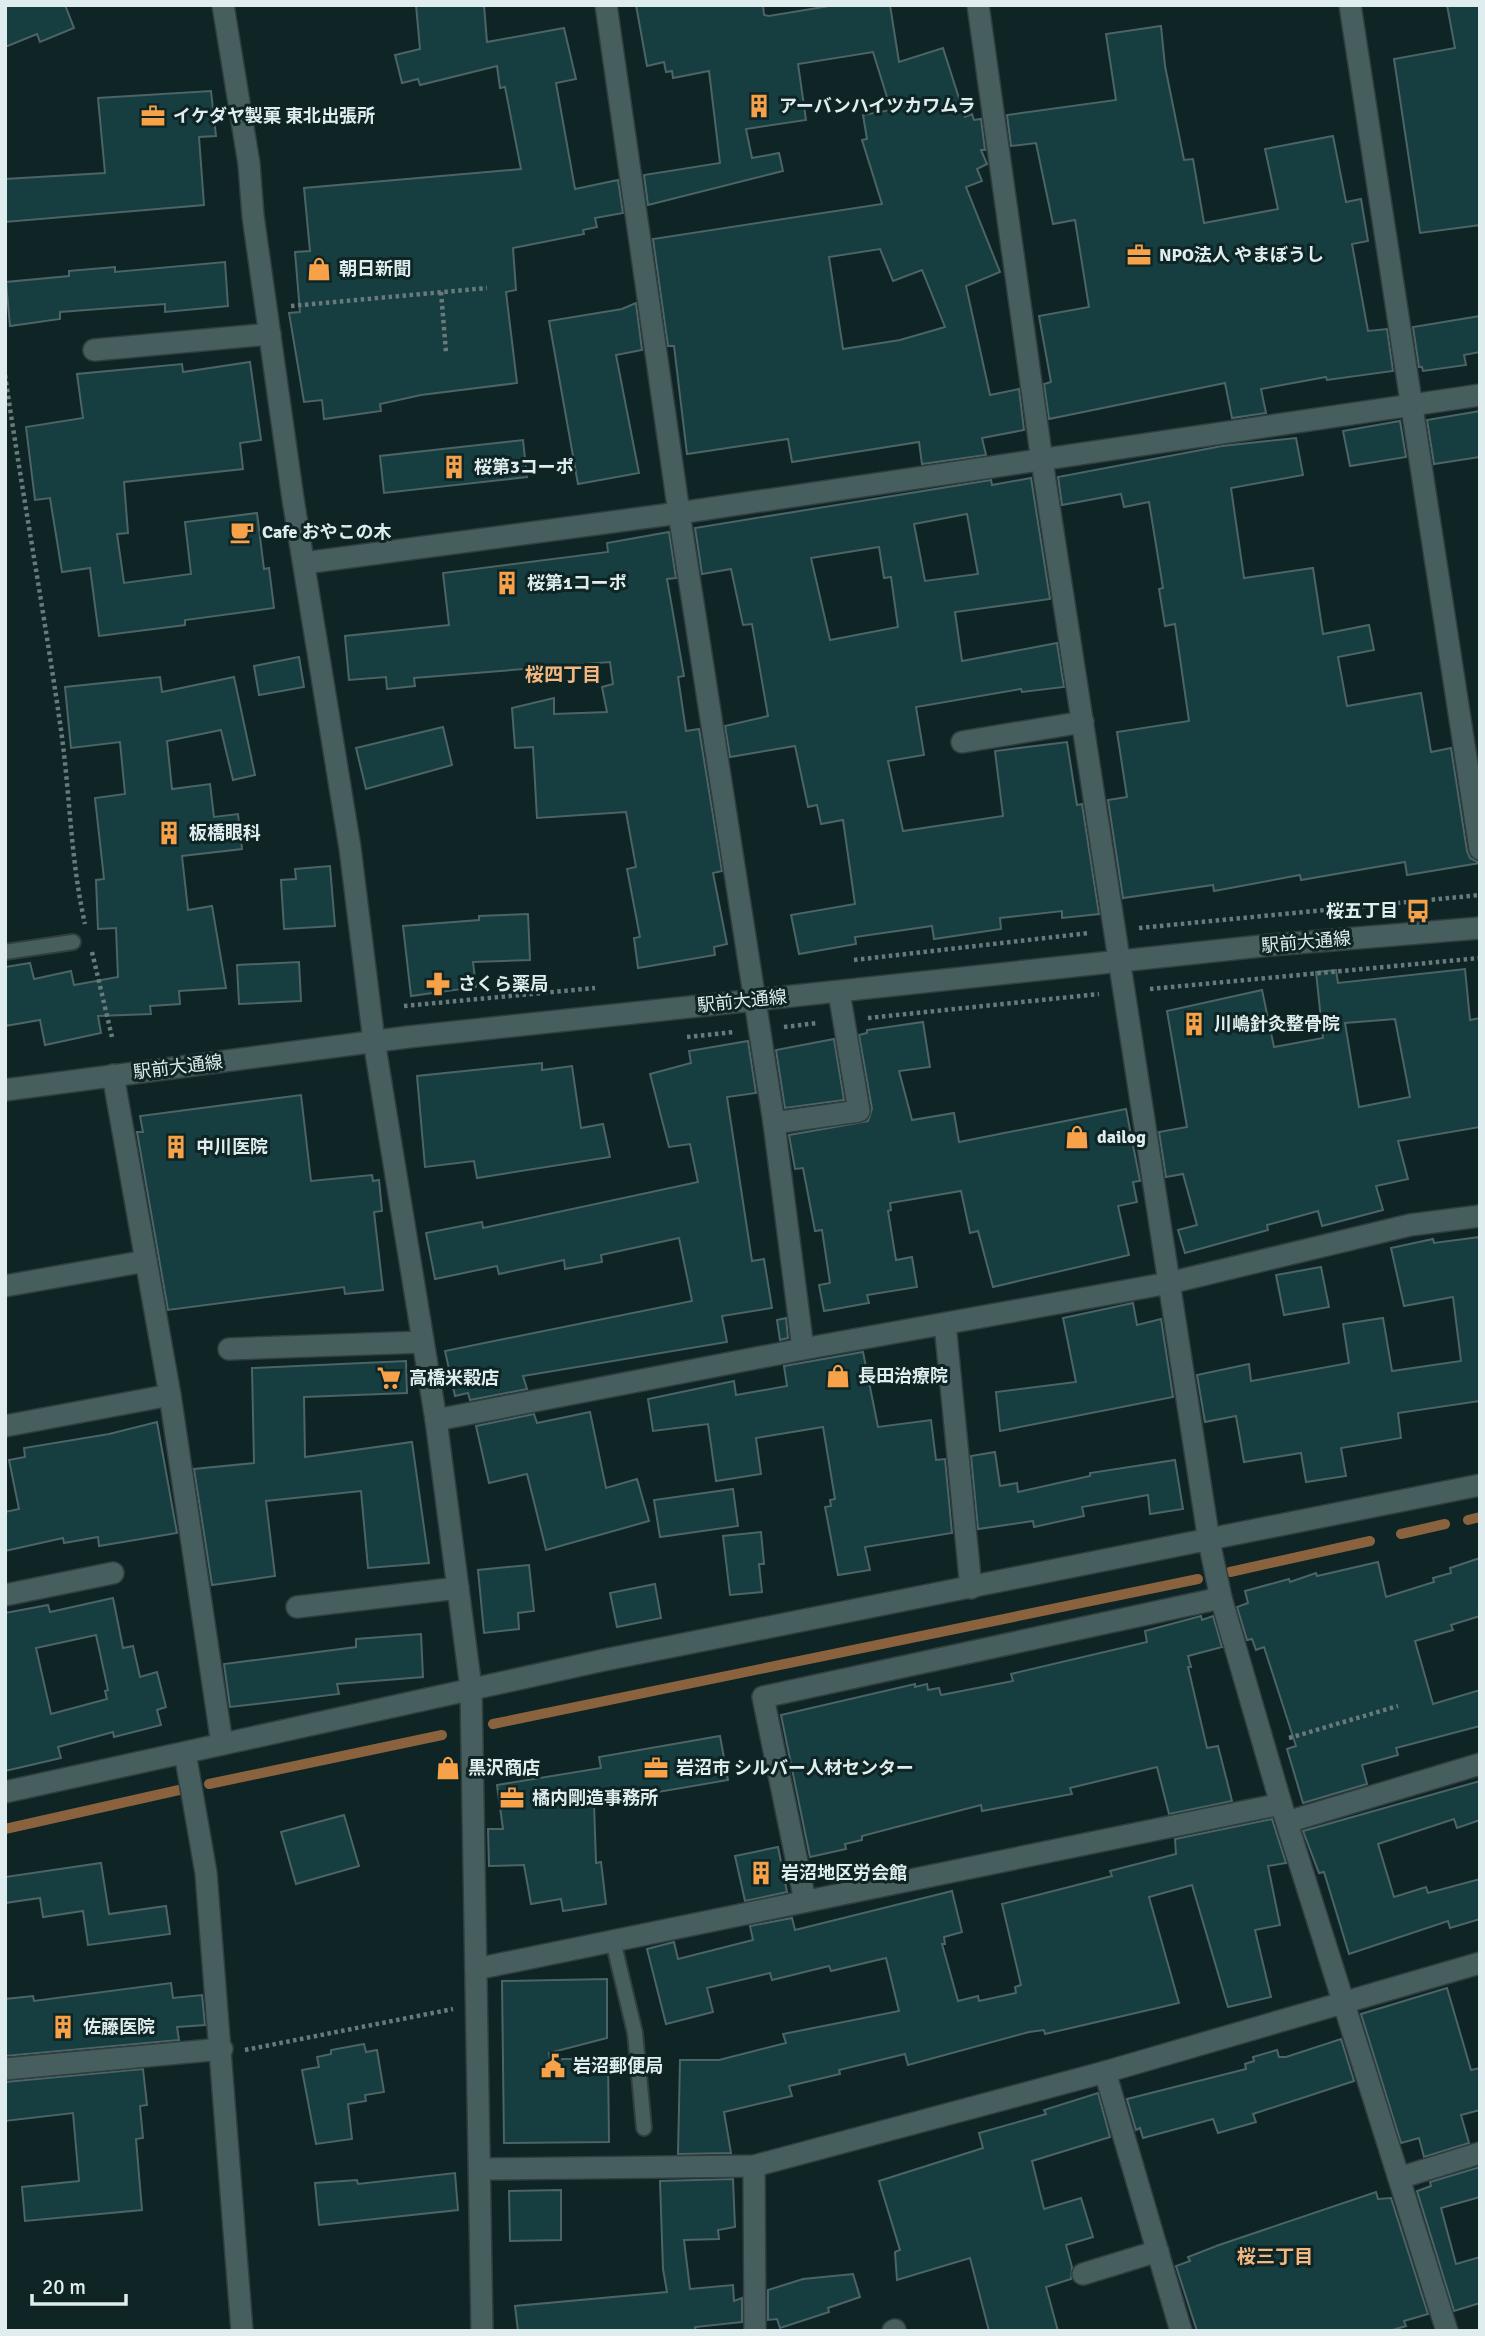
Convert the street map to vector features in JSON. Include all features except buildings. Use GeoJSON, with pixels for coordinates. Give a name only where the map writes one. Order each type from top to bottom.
{"type":"FeatureCollection","features":[{"type":"Feature","properties":{"kind":"street"},"geometry":{"type":"LineString","coordinates":[[223,5],[249,164],[266,308],[304,562],[350,848],[374,1041],[436,1420],[471,1688],[482,2331]]}},
{"type":"Feature","properties":{"kind":"street"},"geometry":{"type":"LineString","coordinates":[[606,5],[679,513],[774,1123],[803,1349]]}},
{"type":"Feature","properties":{"kind":"street"},"geometry":{"type":"LineString","coordinates":[[978,5],[1042,461],[1209,1541],[1221,1598],[1284,1813],[1447,2331]]}},
{"type":"Feature","properties":{"kind":"street"},"geometry":{"type":"LineString","coordinates":[[1350,5],[1480,849]]}},
{"type":"Feature","properties":{"kind":"street"},"geometry":{"type":"LineString","coordinates":[[94,350],[270,334]]}},
{"type":"Feature","properties":{"kind":"street"},"geometry":{"type":"LineString","coordinates":[[304,562],[679,513],[1480,395]]}},
{"type":"Feature","properties":{"kind":"street"},"geometry":{"type":"LineString","coordinates":[[962,742],[1083,722]]}},
{"type":"Feature","properties":{"kind":"street","name":"駅前大通線"},"geometry":{"type":"LineString","coordinates":[[5,1090],[374,1041],[1271,945],[1480,928]]}},
{"type":"Feature","properties":{"kind":"street"},"geometry":{"type":"LineString","coordinates":[[774,1123],[859,1111],[839,992]]}},
{"type":"Feature","properties":{"kind":"street"},"geometry":{"type":"LineString","coordinates":[[113,1075],[170,1395],[222,1744]]}},
{"type":"Feature","properties":{"kind":"street"},"geometry":{"type":"LineString","coordinates":[[436,1420],[803,1349],[1169,1283],[1410,1225],[1480,1216]]}},
{"type":"Feature","properties":{"kind":"street"},"geometry":{"type":"LineString","coordinates":[[5,1286],[146,1261]]}},
{"type":"Feature","properties":{"kind":"street"},"geometry":{"type":"LineString","coordinates":[[945,1324],[971,1588]]}},
{"type":"Feature","properties":{"kind":"street"},"geometry":{"type":"LineString","coordinates":[[229,1349],[423,1342]]}},
{"type":"Feature","properties":{"kind":"street"},"geometry":{"type":"LineString","coordinates":[[5,1426],[170,1395]]}},
{"type":"Feature","properties":{"kind":"street"},"geometry":{"type":"LineString","coordinates":[[5,1792],[471,1688],[1480,1485]]}},
{"type":"Feature","properties":{"kind":"street"},"geometry":{"type":"LineString","coordinates":[[5,1595],[113,1573]]}},
{"type":"Feature","properties":{"kind":"street"},"geometry":{"type":"LineString","coordinates":[[297,1607],[458,1588]]}},
{"type":"Feature","properties":{"kind":"street"},"geometry":{"type":"LineString","coordinates":[[805,1901],[763,1697],[1221,1598]]}},
{"type":"Feature","properties":{"kind":"street"},"geometry":{"type":"LineString","coordinates":[[185,1753],[204,1856],[222,2051],[242,2331]]}},
{"type":"Feature","properties":{"kind":"street"},"geometry":{"type":"LineString","coordinates":[[476,1969],[805,1901],[1284,1813],[1480,1764]]}},
{"type":"Feature","properties":{"kind":"street"},"geometry":{"type":"LineString","coordinates":[[481,2169],[754,2166],[1105,2072],[1480,1963]]}},
{"type":"Feature","properties":{"kind":"street"},"geometry":{"type":"LineString","coordinates":[[5,2069],[222,2051]]}},
{"type":"Feature","properties":{"kind":"street"},"geometry":{"type":"LineString","coordinates":[[1105,2072],[1181,2331]]}},
{"type":"Feature","properties":{"kind":"street"},"geometry":{"type":"LineString","coordinates":[[1399,2178],[1480,2153]]}},
{"type":"Feature","properties":{"kind":"street"},"geometry":{"type":"LineString","coordinates":[[754,2166],[755,2331]]}},
{"type":"Feature","properties":{"kind":"street"},"geometry":{"type":"LineString","coordinates":[[1083,2274],[1158,2251]]}},
{"type":"Feature","properties":{"kind":"lane"},"geometry":{"type":"LineString","coordinates":[[5,952],[73,942]]}},
{"type":"Feature","properties":{"kind":"lane"},"geometry":{"type":"LineString","coordinates":[[613,1941],[635,2033],[644,2128]]}},
{"type":"Feature","properties":{"kind":"path"},"geometry":{"type":"LineString","coordinates":[[266,308],[487,288]]}},
{"type":"Feature","properties":{"kind":"path"},"geometry":{"type":"LineString","coordinates":[[441,292],[446,352]]}},
{"type":"Feature","properties":{"kind":"path"},"geometry":{"type":"LineString","coordinates":[[5,375],[29,543],[61,724],[78,894],[88,933]]}},
{"type":"Feature","properties":{"kind":"path"},"geometry":{"type":"LineString","coordinates":[[1116,930],[1480,895]]}},
{"type":"Feature","properties":{"kind":"path"},"geometry":{"type":"LineString","coordinates":[[90,946],[112,1037]]}},
{"type":"Feature","properties":{"kind":"path"},"geometry":{"type":"LineString","coordinates":[[675,1038],[1125,991],[1480,958]]}},
{"type":"Feature","properties":{"kind":"path"},"geometry":{"type":"LineString","coordinates":[[1264,1745],[1398,1706]]}},
{"type":"Feature","properties":{"kind":"path"},"geometry":{"type":"LineString","coordinates":[[222,2051],[478,2005]]}},
{"type":"Feature","properties":{"kind":"waterway"},"geometry":{"type":"LineString","coordinates":[[1468,1520],[1480,1517]]}},
{"type":"Feature","properties":{"kind":"waterway"},"geometry":{"type":"LineString","coordinates":[[1401,1534],[1445,1524]]}},
{"type":"Feature","properties":{"kind":"waterway"},"geometry":{"type":"LineString","coordinates":[[1230,1572],[1370,1541]]}},
{"type":"Feature","properties":{"kind":"waterway"},"geometry":{"type":"LineString","coordinates":[[493,1724],[1198,1579]]}},
{"type":"Feature","properties":{"kind":"waterway"},"geometry":{"type":"LineString","coordinates":[[209,1784],[442,1735]]}},
{"type":"Feature","properties":{"kind":"waterway"},"geometry":{"type":"LineString","coordinates":[[5,1829],[179,1790]]}},
{"type":"Feature","properties":{"kind":"place","name":"アーバンハイツカワムラ"},"geometry":{"type":"Point","coordinates":[759,106]}},
{"type":"Feature","properties":{"kind":"place","name":"イケダヤ製菓 東北出張所"},"geometry":{"type":"Point","coordinates":[153,116]}},
{"type":"Feature","properties":{"kind":"place","name":"NPO法人 やまぼうし"},"geometry":{"type":"Point","coordinates":[1139,255]}},
{"type":"Feature","properties":{"kind":"place","name":"朝日新聞"},"geometry":{"type":"Point","coordinates":[319,269]}},
{"type":"Feature","properties":{"kind":"place","name":"桜第3コーポ"},"geometry":{"type":"Point","coordinates":[454,467]}},
{"type":"Feature","properties":{"kind":"place","name":"Cafe おやこの木"},"geometry":{"type":"Point","coordinates":[242,532]}},
{"type":"Feature","properties":{"kind":"place","name":"桜第1コーポ"},"geometry":{"type":"Point","coordinates":[507,583]}},
{"type":"Feature","properties":{"kind":"place","name":"板橋眼科"},"geometry":{"type":"Point","coordinates":[169,833]}},
{"type":"Feature","properties":{"kind":"place","name":"桜五丁目"},"geometry":{"type":"Point","coordinates":[1418,911]}},
{"type":"Feature","properties":{"kind":"place","name":"さくら薬局"},"geometry":{"type":"Point","coordinates":[438,984]}},
{"type":"Feature","properties":{"kind":"place","name":"川嶋針灸整骨院"},"geometry":{"type":"Point","coordinates":[1194,1024]}},
{"type":"Feature","properties":{"kind":"place","name":"dailog"},"geometry":{"type":"Point","coordinates":[1077,1137]}},
{"type":"Feature","properties":{"kind":"place","name":"中川医院"},"geometry":{"type":"Point","coordinates":[176,1147]}},
{"type":"Feature","properties":{"kind":"place","name":"長田治療院"},"geometry":{"type":"Point","coordinates":[838,1376]}},
{"type":"Feature","properties":{"kind":"place","name":"高橋米穀店"},"geometry":{"type":"Point","coordinates":[389,1378]}},
{"type":"Feature","properties":{"kind":"place","name":"黒沢商店"},"geometry":{"type":"Point","coordinates":[448,1768]}},
{"type":"Feature","properties":{"kind":"place","name":"岩沼市 シルバー人材センター"},"geometry":{"type":"Point","coordinates":[656,1768]}},
{"type":"Feature","properties":{"kind":"place","name":"橘内剛造事務所"},"geometry":{"type":"Point","coordinates":[512,1798]}},
{"type":"Feature","properties":{"kind":"place","name":"岩沼地区労会館"},"geometry":{"type":"Point","coordinates":[761,1873]}},
{"type":"Feature","properties":{"kind":"place","name":"佐藤医院"},"geometry":{"type":"Point","coordinates":[63,2027]}},
{"type":"Feature","properties":{"kind":"place","name":"岩沼郵便局"},"geometry":{"type":"Point","coordinates":[553,2066]}},
{"type":"Feature","properties":{"kind":"district","name":"桜四丁目"},"geometry":{"type":"Point","coordinates":[563,674]}},
{"type":"Feature","properties":{"kind":"district","name":"桜三丁目"},"geometry":{"type":"Point","coordinates":[1275,2256]}}]}
